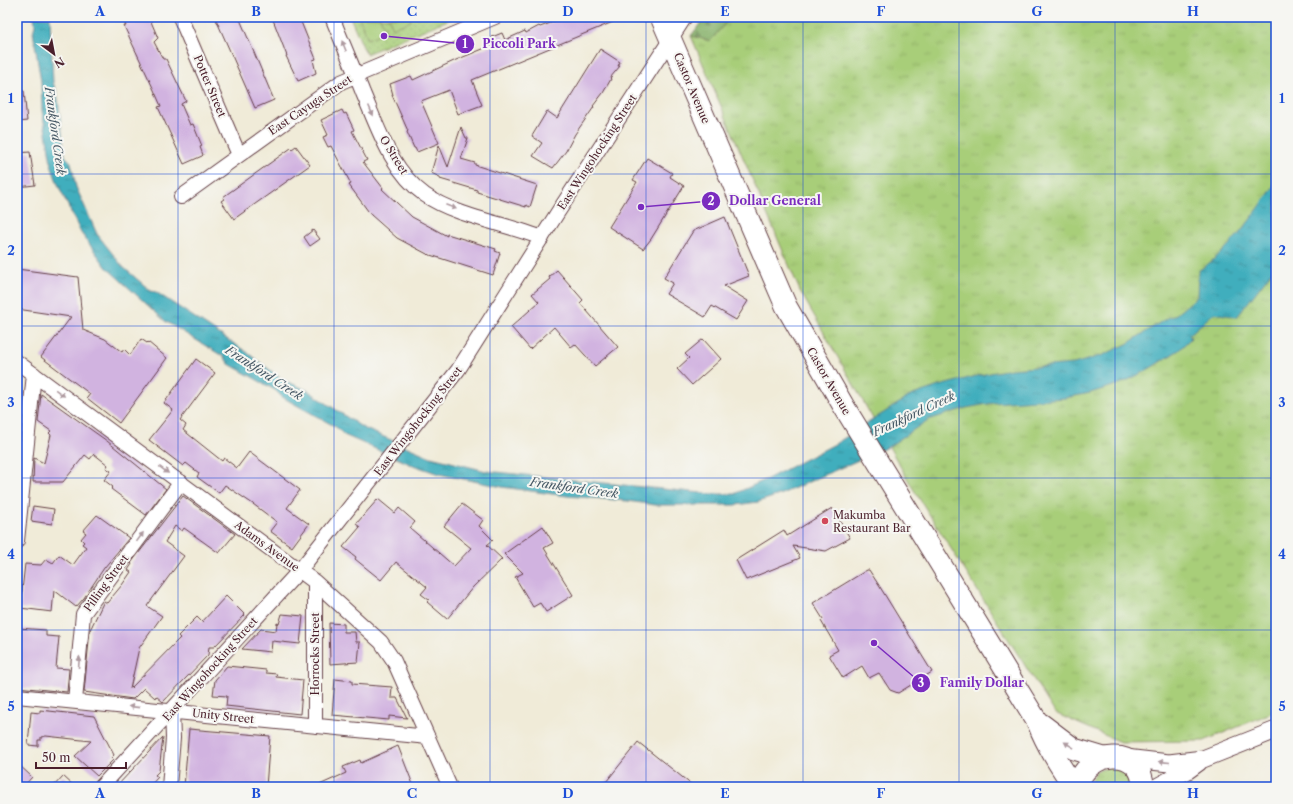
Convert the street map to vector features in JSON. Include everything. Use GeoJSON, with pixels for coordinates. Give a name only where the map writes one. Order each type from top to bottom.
{"type":"FeatureCollection","features":[{"type":"Feature","properties":{"kind":"main road","name":"Castor Avenue"},"geometry":{"type":"LineString","coordinates":[[661,17],[786,306],[843,405],[1038,723],[1058,764],[1074,787]]}},
{"type":"Feature","properties":{"kind":"main road","name":"Castor Avenue"},"geometry":{"type":"LineString","coordinates":[[1038,723],[1074,749],[1104,758]]}},
{"type":"Feature","properties":{"kind":"main road"},"geometry":{"type":"LineString","coordinates":[[1077,787],[1085,770],[1094,762],[1104,758],[1115,757],[1125,758],[1140,771],[1143,787]]}},
{"type":"Feature","properties":{"kind":"street","name":"Potter Street"},"geometry":{"type":"LineString","coordinates":[[180,17],[239,155]]}},
{"type":"Feature","properties":{"kind":"street","name":"O Street"},"geometry":{"type":"LineString","coordinates":[[332,17],[390,152],[399,168],[425,195],[452,208],[542,238]]}},
{"type":"Feature","properties":{"kind":"street","name":"East Cayuga Street"},"geometry":{"type":"LineString","coordinates":[[181,197],[340,82],[495,17]]}},
{"type":"Feature","properties":{"kind":"street","name":"East Wingohocking Street"},"geometry":{"type":"LineString","coordinates":[[101,787],[300,570],[458,370],[685,17]]}},
{"type":"Feature","properties":{"kind":"street","name":"Adams Avenue"},"geometry":{"type":"LineString","coordinates":[[17,362],[300,570],[381,642],[392,657],[450,787]]}},
{"type":"Feature","properties":{"kind":"street"},"geometry":{"type":"LineString","coordinates":[[17,541],[34,374]]}},
{"type":"Feature","properties":{"kind":"street","name":"Pilling Street"},"geometry":{"type":"LineString","coordinates":[[75,701],[83,614],[181,482]]}},
{"type":"Feature","properties":{"kind":"street","name":"Horrocks Street"},"geometry":{"type":"LineString","coordinates":[[315,582],[315,726]]}},
{"type":"Feature","properties":{"kind":"street","name":"Unity Street"},"geometry":{"type":"LineString","coordinates":[[17,696],[428,737]]}},
{"type":"Feature","properties":{"kind":"street"},"geometry":{"type":"LineString","coordinates":[[169,787],[173,738],[172,711]]}},
{"type":"Feature","properties":{"kind":"street"},"geometry":{"type":"LineString","coordinates":[[1157,787],[1188,770],[1203,759],[1276,730]]}},
{"type":"Feature","properties":{"kind":"street"},"geometry":{"type":"LineString","coordinates":[[1125,758],[1169,763],[1203,759]]}},
{"type":"Feature","properties":{"kind":"green space"},"geometry":{"type":"Polygon","coordinates":[[[350,17],[455,17],[366,54],[350,17]]]}},
{"type":"Feature","properties":{"kind":"green space"},"geometry":{"type":"Polygon","coordinates":[[[359,17],[380,17],[386,31],[368,39],[359,17]]]}},
{"type":"Feature","properties":{"kind":"green space"},"geometry":{"type":"Polygon","coordinates":[[[388,17],[410,17],[411,21],[393,28],[388,17]]]}},
{"type":"Feature","properties":{"kind":"green space"},"geometry":{"type":"Polygon","coordinates":[[[705,17],[731,17],[710,41],[691,36],[705,17]]]}},
{"type":"Feature","properties":{"kind":"green space"},"geometry":{"type":"Polygon","coordinates":[[[707,17],[1276,17],[1276,711],[1204,741],[1120,742],[1055,713],[912,487],[800,291],[691,36],[707,17]]]}},
{"type":"Feature","properties":{"kind":"green space"},"geometry":{"type":"Polygon","coordinates":[[[1118,765],[1131,774],[1135,787],[1089,787],[1096,771],[1118,765]]]}},
{"type":"Feature","properties":{"kind":"water","name":"Frankford Creek"},"geometry":{"type":"Polygon","coordinates":[[[34,17],[50,17],[53,83],[57,92],[65,156],[71,162],[76,187],[97,234],[123,267],[151,291],[156,292],[245,351],[283,380],[307,390],[363,428],[431,457],[486,471],[712,494],[734,494],[835,444],[910,396],[939,386],[980,375],[1011,369],[1074,364],[1103,355],[1127,344],[1167,318],[1174,316],[1197,297],[1198,271],[1221,253],[1241,231],[1276,183],[1276,266],[1237,317],[1214,313],[1189,335],[1191,338],[1179,350],[1144,372],[1120,384],[1090,393],[1065,398],[993,403],[966,408],[928,420],[888,447],[779,495],[758,502],[735,505],[655,505],[628,501],[567,496],[502,487],[439,474],[410,464],[344,435],[336,427],[282,397],[275,390],[229,364],[224,357],[165,321],[107,268],[81,233],[59,187],[52,168],[42,110],[41,82],[33,32],[35,25],[34,17]]]}},
{"type":"Feature","properties":{"kind":"building"},"geometry":{"type":"Polygon","coordinates":[[[122,17],[149,17],[158,38],[154,42],[163,59],[166,59],[186,101],[181,104],[190,125],[193,124],[202,146],[200,147],[202,156],[184,164],[158,107],[161,106],[124,26],[126,26],[122,17]]]}},
{"type":"Feature","properties":{"kind":"building"},"geometry":{"type":"Polygon","coordinates":[[[215,17],[239,17],[274,100],[255,108],[215,17]]]}},
{"type":"Feature","properties":{"kind":"building"},"geometry":{"type":"Polygon","coordinates":[[[272,17],[299,17],[316,59],[313,60],[316,73],[298,81],[286,56],[272,17]]]}},
{"type":"Feature","properties":{"kind":"building"},"geometry":{"type":"Polygon","coordinates":[[[558,17],[625,17],[472,80],[482,105],[458,114],[449,90],[421,101],[439,143],[417,152],[392,95],[390,84],[411,76],[413,80],[495,44],[492,37],[502,33],[505,40],[525,31],[526,33],[539,26],[548,24],[559,19],[558,17]]]}},
{"type":"Feature","properties":{"kind":"building"},"geometry":{"type":"Polygon","coordinates":[[[600,49],[620,62],[618,66],[620,66],[610,78],[611,79],[603,93],[575,134],[566,151],[553,168],[533,156],[542,143],[532,136],[547,111],[557,118],[600,49]]]}},
{"type":"Feature","properties":{"kind":"building"},"geometry":{"type":"Polygon","coordinates":[[[17,91],[24,91],[27,121],[17,122],[17,91]]]}},
{"type":"Feature","properties":{"kind":"building"},"geometry":{"type":"Polygon","coordinates":[[[342,110],[344,114],[346,113],[354,130],[352,131],[367,160],[363,162],[383,188],[382,189],[412,217],[447,236],[447,234],[496,249],[495,251],[500,253],[493,275],[427,254],[397,238],[371,215],[349,185],[351,184],[331,146],[328,147],[323,137],[328,135],[321,120],[342,110]]]}},
{"type":"Feature","properties":{"kind":"building"},"geometry":{"type":"Polygon","coordinates":[[[461,127],[466,138],[468,138],[461,159],[537,185],[530,207],[477,192],[477,190],[440,179],[440,177],[431,173],[439,145],[448,167],[461,127]]]}},
{"type":"Feature","properties":{"kind":"building"},"geometry":{"type":"Polygon","coordinates":[[[296,146],[310,165],[234,219],[221,201],[224,199],[223,197],[291,148],[292,149],[296,146]]]}},
{"type":"Feature","properties":{"kind":"building"},"geometry":{"type":"Polygon","coordinates":[[[30,152],[35,185],[18,187],[17,153],[30,152]]]}},
{"type":"Feature","properties":{"kind":"building"},"geometry":{"type":"Polygon","coordinates":[[[647,158],[672,173],[670,177],[684,186],[651,239],[643,249],[609,227],[637,182],[633,180],[647,158]]]}},
{"type":"Feature","properties":{"kind":"building"},"geometry":{"type":"Polygon","coordinates":[[[725,217],[749,276],[724,286],[748,301],[736,320],[712,306],[705,317],[666,294],[673,283],[664,278],[693,231],[725,217]]]}},
{"type":"Feature","properties":{"kind":"building"},"geometry":{"type":"Polygon","coordinates":[[[313,230],[320,239],[310,246],[304,237],[313,230]]]}},
{"type":"Feature","properties":{"kind":"building"},"geometry":{"type":"Polygon","coordinates":[[[17,269],[78,277],[83,330],[105,339],[122,352],[124,349],[130,355],[141,339],[147,343],[148,342],[167,358],[119,423],[87,398],[90,394],[41,357],[71,317],[17,309],[17,269]]]}},
{"type":"Feature","properties":{"kind":"building"},"geometry":{"type":"Polygon","coordinates":[[[557,270],[583,300],[580,303],[618,347],[595,366],[575,344],[571,347],[554,327],[530,349],[511,327],[539,302],[532,294],[550,279],[549,277],[557,270]]]}},
{"type":"Feature","properties":{"kind":"building"},"geometry":{"type":"Polygon","coordinates":[[[703,339],[721,359],[692,385],[677,369],[689,358],[685,354],[703,339]]]}},
{"type":"Feature","properties":{"kind":"building"},"geometry":{"type":"Polygon","coordinates":[[[196,359],[215,373],[180,420],[186,425],[183,430],[222,461],[224,458],[237,468],[249,452],[300,490],[287,508],[309,524],[292,547],[270,531],[277,522],[253,504],[225,485],[219,493],[197,477],[199,473],[186,463],[183,466],[149,440],[173,410],[164,403],[196,359]]]}},
{"type":"Feature","properties":{"kind":"building"},"geometry":{"type":"Polygon","coordinates":[[[41,394],[107,441],[166,489],[146,515],[111,489],[113,487],[104,480],[111,471],[106,468],[108,465],[94,454],[90,459],[85,455],[63,482],[33,482],[34,458],[44,463],[51,435],[49,433],[51,431],[38,422],[41,394]]]}},
{"type":"Feature","properties":{"kind":"building"},"geometry":{"type":"Polygon","coordinates":[[[183,496],[235,534],[219,553],[184,528],[182,531],[175,526],[165,542],[184,556],[147,606],[162,616],[139,648],[130,689],[180,638],[178,636],[197,617],[202,622],[226,596],[245,615],[214,647],[209,647],[208,655],[163,702],[156,696],[155,698],[144,688],[133,699],[84,692],[90,630],[104,601],[107,603],[122,585],[131,572],[128,570],[132,564],[131,563],[183,496]]]}},
{"type":"Feature","properties":{"kind":"building"},"geometry":{"type":"Polygon","coordinates":[[[378,499],[395,513],[399,508],[415,522],[410,528],[454,566],[471,548],[444,526],[462,504],[483,520],[479,526],[493,540],[487,545],[502,559],[473,587],[447,619],[427,602],[429,600],[421,594],[427,587],[396,562],[381,580],[343,547],[360,527],[356,524],[378,499]]]}},
{"type":"Feature","properties":{"kind":"building"},"geometry":{"type":"Polygon","coordinates":[[[33,506],[54,509],[52,524],[31,521],[33,506]]]}},
{"type":"Feature","properties":{"kind":"building"},"geometry":{"type":"Polygon","coordinates":[[[832,508],[850,538],[826,551],[793,546],[800,558],[746,580],[736,560],[784,530],[787,536],[832,508]]]}},
{"type":"Feature","properties":{"kind":"building"},"geometry":{"type":"Polygon","coordinates":[[[97,515],[129,538],[104,568],[84,598],[76,607],[54,590],[52,612],[20,608],[25,564],[41,565],[46,559],[53,563],[59,555],[73,565],[86,547],[82,544],[84,542],[81,539],[86,533],[83,531],[97,515]]]}},
{"type":"Feature","properties":{"kind":"building"},"geometry":{"type":"Polygon","coordinates":[[[543,526],[553,543],[544,548],[573,595],[546,612],[540,603],[533,607],[515,577],[523,573],[504,554],[543,526]]]}},
{"type":"Feature","properties":{"kind":"building"},"geometry":{"type":"Polygon","coordinates":[[[869,570],[880,587],[932,672],[898,693],[890,690],[879,673],[869,678],[862,666],[843,678],[829,655],[838,650],[821,621],[823,619],[813,603],[869,570]]]}},
{"type":"Feature","properties":{"kind":"building"},"geometry":{"type":"Polygon","coordinates":[[[282,614],[303,616],[300,644],[272,641],[271,652],[242,649],[261,629],[276,631],[277,623],[279,624],[282,614]]]}},
{"type":"Feature","properties":{"kind":"building"},"geometry":{"type":"Polygon","coordinates":[[[329,623],[344,624],[344,632],[355,632],[356,642],[360,642],[358,662],[330,664],[329,623]]]}},
{"type":"Feature","properties":{"kind":"building"},"geometry":{"type":"Polygon","coordinates":[[[19,628],[46,630],[46,636],[59,637],[56,668],[69,669],[67,692],[17,687],[19,628]]]}},
{"type":"Feature","properties":{"kind":"building"},"geometry":{"type":"Polygon","coordinates":[[[227,666],[266,670],[266,673],[277,674],[276,677],[303,680],[300,714],[226,706],[227,696],[213,695],[215,680],[227,666]]]}},
{"type":"Feature","properties":{"kind":"building"},"geometry":{"type":"Polygon","coordinates":[[[335,679],[352,681],[352,684],[392,687],[391,698],[397,698],[407,718],[389,716],[389,720],[332,715],[335,679]]]}},
{"type":"Feature","properties":{"kind":"building"},"geometry":{"type":"Polygon","coordinates":[[[40,710],[94,716],[114,755],[111,758],[113,760],[97,776],[75,756],[91,741],[46,736],[41,737],[41,740],[38,740],[38,746],[28,745],[31,712],[40,713],[40,710]]]}},
{"type":"Feature","properties":{"kind":"building"},"geometry":{"type":"Polygon","coordinates":[[[189,729],[270,736],[266,787],[184,787],[189,729]]]}},
{"type":"Feature","properties":{"kind":"building"},"geometry":{"type":"Polygon","coordinates":[[[163,737],[159,771],[155,775],[158,777],[149,787],[116,787],[163,737]]]}},
{"type":"Feature","properties":{"kind":"building"},"geometry":{"type":"Polygon","coordinates":[[[638,742],[682,777],[694,787],[602,787],[638,742]]]}},
{"type":"Feature","properties":{"kind":"building"},"geometry":{"type":"Polygon","coordinates":[[[398,746],[414,787],[315,787],[346,773],[343,767],[360,760],[361,763],[398,746]]]}},
{"type":"Feature","properties":{"kind":"building"},"geometry":{"type":"Polygon","coordinates":[[[17,763],[32,777],[23,787],[17,781],[17,763]]]}},
{"type":"Feature","properties":{"kind":"building"},"geometry":{"type":"Polygon","coordinates":[[[63,776],[75,787],[53,787],[63,776]]]}},
{"type":"Feature","properties":{"kind":"place","name":"Piccoli Park"},"geometry":{"type":"Point","coordinates":[384,36]}},
{"type":"Feature","properties":{"kind":"place","name":"Dollar General"},"geometry":{"type":"Point","coordinates":[641,207]}},
{"type":"Feature","properties":{"kind":"place","name":"Makumba Restaurant Bar"},"geometry":{"type":"Point","coordinates":[825,521]}},
{"type":"Feature","properties":{"kind":"place","name":"Family Dollar"},"geometry":{"type":"Point","coordinates":[874,643]}}]}
